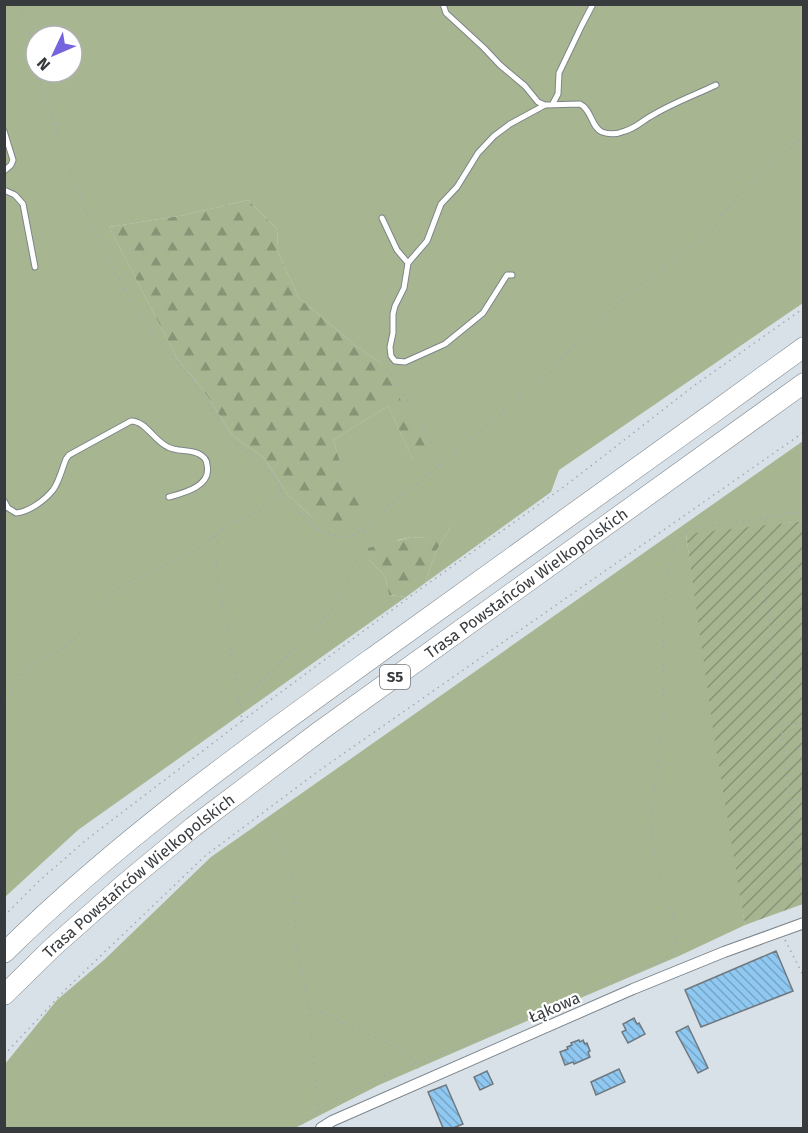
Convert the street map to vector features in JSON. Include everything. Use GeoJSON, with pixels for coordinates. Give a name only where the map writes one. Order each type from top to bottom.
{"type":"FeatureCollection","features":[{"type":"Feature","properties":{"kind":"highway","name":"Trasa Powstańców Wielkopolskich"},"geometry":{"type":"LineString","coordinates":[[4,952],[102,864],[174,804],[303,708],[804,347]]}},
{"type":"Feature","properties":{"kind":"highway","name":"Trasa Powstańców Wielkopolskich"},"geometry":{"type":"LineString","coordinates":[[4,995],[78,924],[193,827],[329,724],[804,383]]}},
{"type":"Feature","properties":{"kind":"street","name":"Łąkowa"},"geometry":{"type":"LineString","coordinates":[[321,1128],[424,1080],[633,989],[804,923]]}},
{"type":"Feature","properties":{"kind":"lane"},"geometry":{"type":"LineString","coordinates":[[443,4],[446,13],[525,86],[538,102],[545,105],[583,105],[598,130],[605,133],[615,134],[632,129],[652,115],[716,85]]}},
{"type":"Feature","properties":{"kind":"lane"},"geometry":{"type":"LineString","coordinates":[[552,105],[558,94],[559,73],[594,4]]}},
{"type":"Feature","properties":{"kind":"lane"},"geometry":{"type":"LineString","coordinates":[[512,275],[507,275],[479,318],[445,344],[405,362],[393,359],[390,352],[393,314],[404,288],[408,263],[427,241],[441,204],[457,187],[484,145],[510,124],[545,105]]}},
{"type":"Feature","properties":{"kind":"lane"},"geometry":{"type":"LineString","coordinates":[[4,131],[13,160],[4,171]]}},
{"type":"Feature","properties":{"kind":"lane"},"geometry":{"type":"LineString","coordinates":[[4,190],[15,195],[23,204],[35,267]]}},
{"type":"Feature","properties":{"kind":"lane"},"geometry":{"type":"LineString","coordinates":[[382,218],[397,250],[408,263]]}},
{"type":"Feature","properties":{"kind":"lane"},"geometry":{"type":"LineString","coordinates":[[4,501],[16,513],[28,510],[53,490],[69,455],[130,421],[138,422],[159,442],[168,447],[199,454],[206,460],[207,472],[201,483],[183,493],[169,497]]}},
{"type":"Feature","properties":{"kind":"path"},"geometry":{"type":"LineString","coordinates":[[20,4],[26,24]]}},
{"type":"Feature","properties":{"kind":"path"},"geometry":{"type":"LineString","coordinates":[[40,84],[65,158],[91,224],[112,269],[142,318],[206,398],[227,437],[267,469],[279,483],[282,495],[312,525],[324,532],[341,537],[351,536],[368,525],[543,378],[614,308],[711,231],[749,184],[804,135]]}},
{"type":"Feature","properties":{"kind":"path"},"geometry":{"type":"LineString","coordinates":[[4,916],[39,881],[86,840],[242,721],[565,486],[695,385],[804,308]]}},
{"type":"Feature","properties":{"kind":"path"},"geometry":{"type":"LineString","coordinates":[[393,359],[387,364],[387,370],[402,390],[435,450],[439,466]]}},
{"type":"Feature","properties":{"kind":"path"},"geometry":{"type":"LineString","coordinates":[[4,1055],[66,988],[204,856],[320,770],[804,432]]}},
{"type":"Feature","properties":{"kind":"path"},"geometry":{"type":"LineString","coordinates":[[4,707],[26,670],[64,648],[119,588],[179,560],[231,523],[257,511],[272,498],[282,495]]}},
{"type":"Feature","properties":{"kind":"path"},"geometry":{"type":"LineString","coordinates":[[302,1124],[338,1097],[416,1062],[460,1047],[672,954],[677,942],[675,925],[655,859],[652,833],[663,700],[663,626],[667,578],[675,544],[686,529],[804,512]]}},
{"type":"Feature","properties":{"kind":"path"},"geometry":{"type":"LineString","coordinates":[[240,706],[265,676],[323,620],[339,599],[348,581],[368,525]]}},
{"type":"Feature","properties":{"kind":"path"},"geometry":{"type":"LineString","coordinates":[[213,536],[218,544],[217,577],[242,721]]}},
{"type":"Feature","properties":{"kind":"path"},"geometry":{"type":"LineString","coordinates":[[804,566],[763,571],[798,871],[804,886]]}},
{"type":"Feature","properties":{"kind":"path"},"geometry":{"type":"LineString","coordinates":[[772,647],[804,643]]}},
{"type":"Feature","properties":{"kind":"path"},"geometry":{"type":"LineString","coordinates":[[782,725],[804,722]]}},
{"type":"Feature","properties":{"kind":"path"},"geometry":{"type":"LineString","coordinates":[[790,801],[804,799]]}},
{"type":"Feature","properties":{"kind":"path"},"geometry":{"type":"LineString","coordinates":[[274,834],[286,856],[294,892],[296,943],[309,1006],[318,1112]]}},
{"type":"Feature","properties":{"kind":"path"},"geometry":{"type":"LineString","coordinates":[[780,931],[804,977]]}},
{"type":"Feature","properties":{"kind":"path"},"geometry":{"type":"LineString","coordinates":[[309,1006],[406,1052],[416,1062],[424,1080]]}},
{"type":"Feature","properties":{"kind":"green space"},"geometry":{"type":"Polygon","coordinates":[[[5,5],[803,5],[803,303],[559,470],[551,492],[425,583],[436,551],[451,526],[426,538],[412,537],[398,540],[368,559],[385,576],[389,595],[406,597],[78,830],[5,897],[5,5]],[[248,200],[185,215],[109,227],[178,360],[202,388],[232,435],[264,458],[288,495],[313,518],[340,461],[333,440],[388,406],[414,462],[381,363],[356,346],[299,298],[277,250],[278,230],[248,200]]]}},
{"type":"Feature","properties":{"kind":"green space"},"geometry":{"type":"Polygon","coordinates":[[[248,200],[278,230],[277,250],[299,298],[356,346],[381,363],[432,459],[424,469],[414,462],[388,406],[333,440],[340,461],[363,510],[357,524],[342,529],[313,518],[288,495],[264,458],[232,435],[202,388],[178,360],[109,227],[185,215],[248,200]]]}},
{"type":"Feature","properties":{"kind":"green space"},"geometry":{"type":"Polygon","coordinates":[[[803,441],[803,521],[686,535],[745,925],[679,956],[379,1085],[295,1128],[5,1128],[5,1064],[57,1000],[104,960],[211,857],[803,441]]]}},
{"type":"Feature","properties":{"kind":"green space"},"geometry":{"type":"Polygon","coordinates":[[[803,521],[803,904],[745,925],[714,736],[686,534],[803,521]]]}},
{"type":"Feature","properties":{"kind":"green space"},"geometry":{"type":"Polygon","coordinates":[[[435,522],[451,526],[436,551],[425,583],[406,597],[389,595],[385,576],[368,559],[368,548],[412,537],[426,538],[435,522]]]}},
{"type":"Feature","properties":{"kind":"building"},"geometry":{"type":"Polygon","coordinates":[[[776,951],[793,991],[701,1027],[685,990],[776,951]]]}},
{"type":"Feature","properties":{"kind":"building"},"geometry":{"type":"Polygon","coordinates":[[[634,1018],[645,1034],[628,1043],[622,1032],[626,1030],[623,1024],[634,1018]]]}},
{"type":"Feature","properties":{"kind":"building"},"geometry":{"type":"Polygon","coordinates":[[[688,1026],[708,1068],[698,1073],[676,1032],[688,1026]]]}},
{"type":"Feature","properties":{"kind":"building"},"geometry":{"type":"Polygon","coordinates":[[[579,1040],[587,1043],[590,1057],[565,1065],[560,1052],[579,1040]]]}},
{"type":"Feature","properties":{"kind":"building"},"geometry":{"type":"Polygon","coordinates":[[[619,1069],[625,1082],[596,1095],[591,1082],[619,1069]]]}},
{"type":"Feature","properties":{"kind":"building"},"geometry":{"type":"Polygon","coordinates":[[[487,1071],[493,1084],[480,1090],[474,1077],[487,1071]]]}},
{"type":"Feature","properties":{"kind":"building"},"geometry":{"type":"Polygon","coordinates":[[[446,1085],[463,1124],[453,1128],[443,1128],[428,1092],[446,1085]]]}}]}
